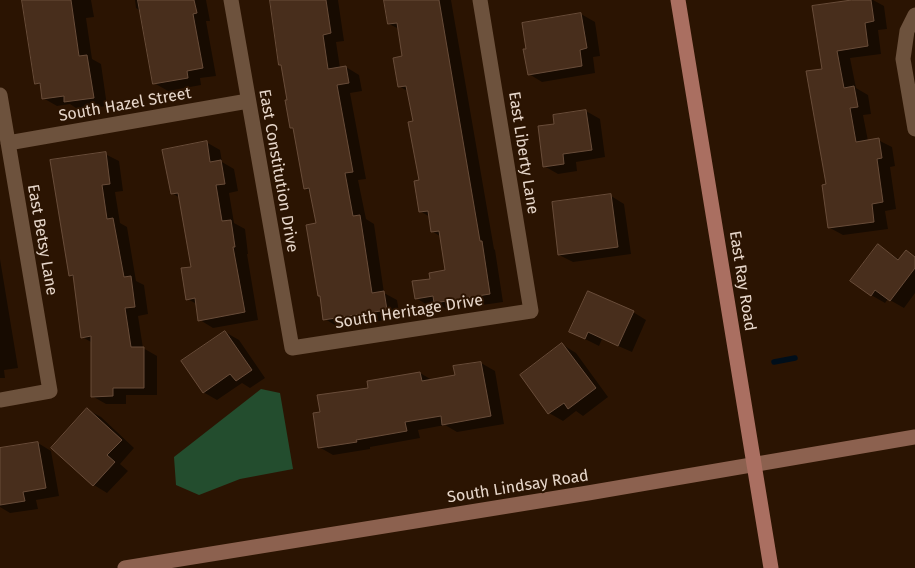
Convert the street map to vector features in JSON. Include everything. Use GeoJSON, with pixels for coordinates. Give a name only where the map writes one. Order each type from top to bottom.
{"type":"FeatureCollection","features":[{"type":"Feature","properties":{"kind":"main road","name":"East Ray Road"},"geometry":{"type":"LineString","coordinates":[[678,0],[771,568]]}},
{"type":"Feature","properties":{"kind":"main road","name":"South Lindsay Road"},"geometry":{"type":"LineString","coordinates":[[125,568],[186,563],[915,437]]}},
{"type":"Feature","properties":{"kind":"street","name":"East Constitution Drive"},"geometry":{"type":"LineString","coordinates":[[231,0],[292,348]]}},
{"type":"Feature","properties":{"kind":"street","name":"East Liberty Lane"},"geometry":{"type":"LineString","coordinates":[[480,0],[531,311]]}},
{"type":"Feature","properties":{"kind":"street"},"geometry":{"type":"LineString","coordinates":[[915,15],[907,31],[904,59],[915,129]]}},
{"type":"Feature","properties":{"kind":"street","name":"East Betsy Lane"},"geometry":{"type":"LineString","coordinates":[[0,95],[50,391],[0,400]]}},
{"type":"Feature","properties":{"kind":"street","name":"South Hazel Street"},"geometry":{"type":"LineString","coordinates":[[8,143],[248,101]]}},
{"type":"Feature","properties":{"kind":"street","name":"South Heritage Drive"},"geometry":{"type":"LineString","coordinates":[[292,348],[531,311]]}},
{"type":"Feature","properties":{"kind":"green space"},"geometry":{"type":"Polygon","coordinates":[[[261,389],[280,393],[293,469],[240,479],[199,495],[176,485],[174,457],[261,389]]]}},
{"type":"Feature","properties":{"kind":"building"},"geometry":{"type":"Polygon","coordinates":[[[22,0],[71,0],[79,56],[87,55],[94,98],[64,102],[64,96],[42,99],[40,83],[35,84],[22,0]]]}},
{"type":"Feature","properties":{"kind":"building"},"geometry":{"type":"Polygon","coordinates":[[[138,0],[194,0],[197,13],[193,14],[203,68],[187,71],[188,78],[153,84],[138,0]]]}},
{"type":"Feature","properties":{"kind":"building"},"geometry":{"type":"Polygon","coordinates":[[[270,0],[326,0],[331,33],[323,35],[328,69],[346,66],[349,83],[337,85],[353,172],[345,173],[353,216],[360,215],[372,293],[384,291],[387,310],[323,320],[306,225],[316,223],[309,188],[304,189],[293,128],[290,128],[270,0]]]}},
{"type":"Feature","properties":{"kind":"building"},"geometry":{"type":"Polygon","coordinates":[[[384,0],[439,0],[490,294],[434,303],[433,296],[415,299],[412,281],[430,279],[429,273],[445,270],[439,231],[431,232],[428,211],[419,212],[414,181],[419,180],[408,122],[413,121],[406,86],[398,87],[393,58],[402,56],[397,23],[388,24],[384,0]]]}},
{"type":"Feature","properties":{"kind":"building"},"geometry":{"type":"Polygon","coordinates":[[[852,0],[871,0],[874,21],[865,23],[868,46],[837,51],[844,88],[854,86],[858,107],[850,108],[856,142],[879,138],[882,158],[877,159],[883,202],[872,204],[874,222],[828,228],[822,185],[826,184],[806,71],[822,69],[812,6],[852,0]]]}},
{"type":"Feature","properties":{"kind":"building"},"geometry":{"type":"Polygon","coordinates":[[[581,13],[587,48],[580,50],[582,66],[528,75],[523,49],[526,49],[522,23],[581,13]]]}},
{"type":"Feature","properties":{"kind":"building"},"geometry":{"type":"Polygon","coordinates":[[[586,110],[592,150],[563,154],[564,164],[543,167],[538,126],[554,124],[553,115],[586,110]]]}},
{"type":"Feature","properties":{"kind":"building"},"geometry":{"type":"Polygon","coordinates":[[[207,141],[210,162],[221,160],[225,184],[216,185],[222,221],[231,220],[235,247],[233,247],[245,312],[198,321],[195,298],[186,300],[181,268],[191,267],[178,193],[171,194],[162,150],[207,141]]]}},
{"type":"Feature","properties":{"kind":"building"},"geometry":{"type":"Polygon","coordinates":[[[106,152],[110,184],[102,185],[107,219],[113,218],[124,277],[131,276],[135,307],[125,308],[131,347],[144,347],[144,388],[113,388],[113,396],[91,397],[91,336],[81,338],[73,275],[69,276],[50,160],[106,152]]]}},
{"type":"Feature","properties":{"kind":"building"},"geometry":{"type":"Polygon","coordinates":[[[611,194],[618,247],[558,255],[552,202],[611,194]]]}},
{"type":"Feature","properties":{"kind":"building"},"geometry":{"type":"Polygon","coordinates":[[[878,244],[898,260],[906,250],[915,257],[915,268],[890,301],[875,290],[871,296],[850,281],[878,244]]]}},
{"type":"Feature","properties":{"kind":"building"},"geometry":{"type":"Polygon","coordinates":[[[588,291],[634,311],[618,346],[588,332],[585,339],[569,332],[588,291]]]}},
{"type":"Feature","properties":{"kind":"building"},"geometry":{"type":"Polygon","coordinates":[[[225,331],[252,370],[236,381],[230,374],[203,393],[181,361],[225,331]]]}},
{"type":"Feature","properties":{"kind":"building"},"geometry":{"type":"Polygon","coordinates":[[[562,343],[596,388],[568,409],[564,403],[548,414],[520,375],[562,343]]]}},
{"type":"Feature","properties":{"kind":"building"},"geometry":{"type":"Polygon","coordinates":[[[481,362],[491,416],[442,425],[441,416],[405,422],[407,431],[318,448],[313,413],[320,412],[317,395],[368,388],[367,381],[420,372],[422,381],[455,375],[453,366],[481,362]]]}},
{"type":"Feature","properties":{"kind":"building"},"geometry":{"type":"Polygon","coordinates":[[[87,408],[122,440],[107,455],[115,462],[93,486],[51,448],[87,408]]]}},
{"type":"Feature","properties":{"kind":"building"},"geometry":{"type":"Polygon","coordinates":[[[38,442],[46,488],[23,492],[25,501],[0,505],[0,448],[38,442]]]}},
{"type":"Feature","properties":{"kind":"waterway"},"geometry":{"type":"LineString","coordinates":[[774,362],[795,358]]}}]}
